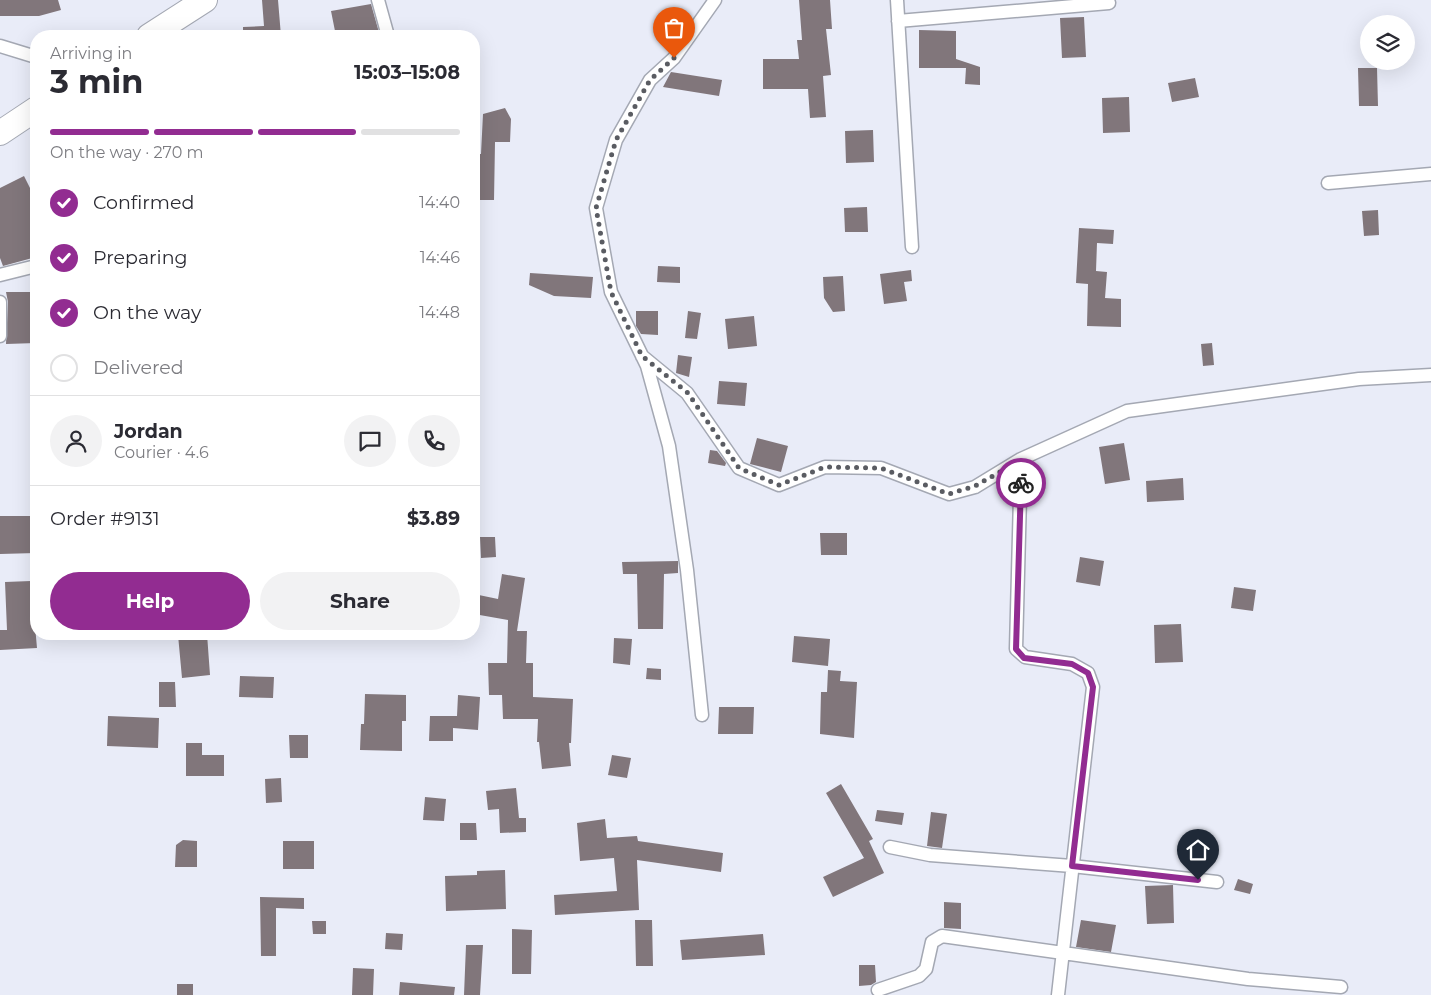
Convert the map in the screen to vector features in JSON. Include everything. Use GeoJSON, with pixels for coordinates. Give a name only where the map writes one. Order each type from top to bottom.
{"type":"FeatureCollection","features":[{"type":"Feature","properties":{"kind":"highway"},"geometry":{"type":"LineString","coordinates":[[158,30],[206,0]]}},
{"type":"Feature","properties":{"kind":"highway"},"geometry":{"type":"LineString","coordinates":[[0,133],[30,113]]}},
{"type":"Feature","properties":{"kind":"street"},"geometry":{"type":"LineString","coordinates":[[378,0],[386,30]]}},
{"type":"Feature","properties":{"kind":"street"},"geometry":{"type":"LineString","coordinates":[[702,715],[688,570],[669,446],[647,366],[611,292],[596,208],[616,140],[650,80],[674,58],[715,0]]}},
{"type":"Feature","properties":{"kind":"street"},"geometry":{"type":"LineString","coordinates":[[897,0],[912,247]]}},
{"type":"Feature","properties":{"kind":"street"},"geometry":{"type":"LineString","coordinates":[[898,21],[1109,3]]}},
{"type":"Feature","properties":{"kind":"street"},"geometry":{"type":"LineString","coordinates":[[0,46],[30,55]]}},
{"type":"Feature","properties":{"kind":"street"},"geometry":{"type":"LineString","coordinates":[[1328,183],[1431,174]]}},
{"type":"Feature","properties":{"kind":"street"},"geometry":{"type":"LineString","coordinates":[[0,275],[30,268]]}},
{"type":"Feature","properties":{"kind":"street"},"geometry":{"type":"LineString","coordinates":[[0,302],[0,336]]}},
{"type":"Feature","properties":{"kind":"street"},"geometry":{"type":"LineString","coordinates":[[642,356],[688,393],[739,468],[779,485],[825,467],[881,468],[949,494],[975,486],[1021,460],[1128,411],[1359,379],[1431,375]]}},
{"type":"Feature","properties":{"kind":"street"},"geometry":{"type":"LineString","coordinates":[[1021,460],[1016,649],[1024,658],[1072,664],[1088,673],[1093,687],[1058,995]]}},
{"type":"Feature","properties":{"kind":"street"},"geometry":{"type":"LineString","coordinates":[[890,847],[930,855],[1072,866],[1217,882]]}},
{"type":"Feature","properties":{"kind":"street"},"geometry":{"type":"LineString","coordinates":[[878,990],[919,976],[926,969],[932,942],[942,936],[1248,979],[1341,987]]}},
{"type":"Feature","properties":{"kind":"building"},"geometry":{"type":"Polygon","coordinates":[[[0,0],[58,0],[61,10],[39,16],[0,16],[0,0]]]}},
{"type":"Feature","properties":{"kind":"building"},"geometry":{"type":"Polygon","coordinates":[[[262,0],[278,0],[280,30],[243,30],[243,27],[264,26],[262,0]]]}},
{"type":"Feature","properties":{"kind":"building"},"geometry":{"type":"Polygon","coordinates":[[[799,0],[830,0],[832,29],[826,29],[831,75],[823,76],[826,117],[810,118],[808,89],[763,89],[763,59],[799,59],[797,40],[802,40],[799,0]]]}},
{"type":"Feature","properties":{"kind":"building"},"geometry":{"type":"Polygon","coordinates":[[[371,4],[378,30],[335,30],[331,11],[371,4]]]}},
{"type":"Feature","properties":{"kind":"building"},"geometry":{"type":"Polygon","coordinates":[[[1084,17],[1086,57],[1062,58],[1060,18],[1084,17]]]}},
{"type":"Feature","properties":{"kind":"building"},"geometry":{"type":"Polygon","coordinates":[[[919,30],[956,31],[956,59],[980,67],[980,85],[965,84],[966,68],[919,68],[919,30]]]}},
{"type":"Feature","properties":{"kind":"building"},"geometry":{"type":"Polygon","coordinates":[[[1358,68],[1360,70],[1377,70],[1378,106],[1359,106],[1358,68]]]}},
{"type":"Feature","properties":{"kind":"building"},"geometry":{"type":"Polygon","coordinates":[[[671,72],[722,80],[719,96],[663,87],[671,72]]]}},
{"type":"Feature","properties":{"kind":"building"},"geometry":{"type":"Polygon","coordinates":[[[1195,78],[1199,97],[1172,102],[1168,83],[1195,78]]]}},
{"type":"Feature","properties":{"kind":"building"},"geometry":{"type":"Polygon","coordinates":[[[1129,97],[1130,132],[1103,133],[1102,98],[1129,97]]]}},
{"type":"Feature","properties":{"kind":"building"},"geometry":{"type":"Polygon","coordinates":[[[505,108],[511,119],[510,142],[495,142],[494,200],[480,200],[480,154],[483,114],[505,108]]]}},
{"type":"Feature","properties":{"kind":"building"},"geometry":{"type":"Polygon","coordinates":[[[873,130],[874,162],[846,163],[845,131],[873,130]]]}},
{"type":"Feature","properties":{"kind":"building"},"geometry":{"type":"Polygon","coordinates":[[[24,176],[30,188],[30,259],[3,266],[0,258],[0,188],[24,176]]]}},
{"type":"Feature","properties":{"kind":"building"},"geometry":{"type":"Polygon","coordinates":[[[867,207],[868,232],[845,232],[844,208],[867,207]]]}},
{"type":"Feature","properties":{"kind":"building"},"geometry":{"type":"Polygon","coordinates":[[[1378,210],[1379,235],[1364,236],[1362,211],[1378,210]]]}},
{"type":"Feature","properties":{"kind":"building"},"geometry":{"type":"Polygon","coordinates":[[[1079,228],[1114,230],[1113,244],[1097,243],[1096,271],[1107,272],[1105,298],[1121,299],[1121,327],[1087,326],[1088,284],[1076,283],[1079,228]]]}},
{"type":"Feature","properties":{"kind":"building"},"geometry":{"type":"Polygon","coordinates":[[[658,266],[680,267],[680,283],[657,282],[658,266]]]}},
{"type":"Feature","properties":{"kind":"building"},"geometry":{"type":"Polygon","coordinates":[[[911,270],[912,281],[904,282],[907,301],[884,304],[880,274],[911,270]]]}},
{"type":"Feature","properties":{"kind":"building"},"geometry":{"type":"Polygon","coordinates":[[[530,273],[593,277],[591,298],[554,296],[529,285],[530,273]]]}},
{"type":"Feature","properties":{"kind":"building"},"geometry":{"type":"Polygon","coordinates":[[[843,276],[845,311],[833,312],[824,298],[823,277],[843,276]]]}},
{"type":"Feature","properties":{"kind":"building"},"geometry":{"type":"Polygon","coordinates":[[[6,292],[30,292],[30,343],[6,344],[8,302],[6,292]]]}},
{"type":"Feature","properties":{"kind":"building"},"geometry":{"type":"Polygon","coordinates":[[[636,311],[658,311],[658,335],[641,334],[636,326],[636,311]]]}},
{"type":"Feature","properties":{"kind":"building"},"geometry":{"type":"Polygon","coordinates":[[[688,311],[701,313],[697,339],[685,338],[688,311]]]}},
{"type":"Feature","properties":{"kind":"building"},"geometry":{"type":"Polygon","coordinates":[[[754,316],[757,346],[728,349],[725,319],[754,316]]]}},
{"type":"Feature","properties":{"kind":"building"},"geometry":{"type":"Polygon","coordinates":[[[1212,343],[1214,365],[1203,366],[1201,344],[1212,343]]]}},
{"type":"Feature","properties":{"kind":"building"},"geometry":{"type":"Polygon","coordinates":[[[678,355],[692,357],[689,377],[676,373],[678,355]]]}},
{"type":"Feature","properties":{"kind":"building"},"geometry":{"type":"Polygon","coordinates":[[[719,381],[747,383],[745,406],[717,404],[719,381]]]}},
{"type":"Feature","properties":{"kind":"building"},"geometry":{"type":"Polygon","coordinates":[[[757,438],[788,446],[781,472],[750,464],[757,438]]]}},
{"type":"Feature","properties":{"kind":"building"},"geometry":{"type":"Polygon","coordinates":[[[1124,443],[1130,480],[1105,484],[1099,447],[1124,443]]]}},
{"type":"Feature","properties":{"kind":"building"},"geometry":{"type":"Polygon","coordinates":[[[710,450],[717,451],[726,463],[725,466],[708,463],[710,450]]]}},
{"type":"Feature","properties":{"kind":"building"},"geometry":{"type":"Polygon","coordinates":[[[1183,478],[1184,500],[1147,502],[1146,481],[1183,478]]]}},
{"type":"Feature","properties":{"kind":"building"},"geometry":{"type":"Polygon","coordinates":[[[0,516],[30,516],[30,553],[0,554],[0,516]]]}},
{"type":"Feature","properties":{"kind":"building"},"geometry":{"type":"Polygon","coordinates":[[[820,533],[847,533],[847,555],[821,555],[820,533]]]}},
{"type":"Feature","properties":{"kind":"building"},"geometry":{"type":"Polygon","coordinates":[[[480,537],[495,537],[496,557],[481,558],[480,537]]]}},
{"type":"Feature","properties":{"kind":"building"},"geometry":{"type":"Polygon","coordinates":[[[1080,557],[1104,561],[1100,586],[1076,582],[1080,557]]]}},
{"type":"Feature","properties":{"kind":"building"},"geometry":{"type":"Polygon","coordinates":[[[678,561],[678,573],[664,574],[663,629],[638,629],[637,574],[623,574],[622,562],[678,561]]]}},
{"type":"Feature","properties":{"kind":"building"},"geometry":{"type":"Polygon","coordinates":[[[502,574],[525,578],[517,631],[527,631],[526,663],[533,663],[533,697],[573,699],[571,743],[569,743],[571,766],[542,769],[539,742],[537,742],[538,719],[503,719],[502,695],[489,695],[488,663],[507,663],[508,620],[480,615],[480,595],[498,599],[502,574]]]}},
{"type":"Feature","properties":{"kind":"building"},"geometry":{"type":"Polygon","coordinates":[[[30,581],[30,640],[36,640],[37,648],[0,650],[0,630],[7,630],[5,582],[30,581]]]}},
{"type":"Feature","properties":{"kind":"building"},"geometry":{"type":"Polygon","coordinates":[[[1234,587],[1256,590],[1253,611],[1231,608],[1234,587]]]}},
{"type":"Feature","properties":{"kind":"building"},"geometry":{"type":"Polygon","coordinates":[[[1181,624],[1183,662],[1155,663],[1154,625],[1181,624]]]}},
{"type":"Feature","properties":{"kind":"building"},"geometry":{"type":"Polygon","coordinates":[[[794,636],[830,639],[828,666],[792,662],[794,636]]]}},
{"type":"Feature","properties":{"kind":"building"},"geometry":{"type":"Polygon","coordinates":[[[614,638],[632,639],[630,665],[613,663],[614,638]]]}},
{"type":"Feature","properties":{"kind":"building"},"geometry":{"type":"Polygon","coordinates":[[[178,640],[207,640],[210,675],[182,678],[178,640]]]}},
{"type":"Feature","properties":{"kind":"building"},"geometry":{"type":"Polygon","coordinates":[[[647,668],[661,669],[661,680],[646,679],[647,668]]]}},
{"type":"Feature","properties":{"kind":"building"},"geometry":{"type":"Polygon","coordinates":[[[828,670],[841,671],[840,681],[857,682],[854,738],[820,734],[821,692],[827,692],[828,670]]]}},
{"type":"Feature","properties":{"kind":"building"},"geometry":{"type":"Polygon","coordinates":[[[240,676],[274,677],[273,698],[239,697],[240,676]]]}},
{"type":"Feature","properties":{"kind":"building"},"geometry":{"type":"Polygon","coordinates":[[[159,682],[175,682],[176,707],[159,707],[159,682]]]}},
{"type":"Feature","properties":{"kind":"building"},"geometry":{"type":"Polygon","coordinates":[[[365,694],[406,695],[406,721],[402,721],[402,751],[360,750],[361,724],[364,724],[365,694]]]}},
{"type":"Feature","properties":{"kind":"building"},"geometry":{"type":"Polygon","coordinates":[[[458,695],[480,697],[478,730],[453,728],[453,741],[429,741],[430,716],[457,716],[458,695]]]}},
{"type":"Feature","properties":{"kind":"building"},"geometry":{"type":"Polygon","coordinates":[[[719,707],[754,707],[753,734],[718,734],[719,707]]]}},
{"type":"Feature","properties":{"kind":"building"},"geometry":{"type":"Polygon","coordinates":[[[108,716],[159,718],[158,748],[107,746],[108,716]]]}},
{"type":"Feature","properties":{"kind":"building"},"geometry":{"type":"Polygon","coordinates":[[[289,735],[308,735],[308,758],[290,758],[289,735]]]}},
{"type":"Feature","properties":{"kind":"building"},"geometry":{"type":"Polygon","coordinates":[[[186,743],[202,743],[202,755],[224,755],[224,776],[186,776],[186,743]]]}},
{"type":"Feature","properties":{"kind":"building"},"geometry":{"type":"Polygon","coordinates":[[[612,755],[631,758],[627,778],[608,775],[612,755]]]}},
{"type":"Feature","properties":{"kind":"building"},"geometry":{"type":"Polygon","coordinates":[[[281,778],[282,802],[266,803],[265,779],[281,778]]]}},
{"type":"Feature","properties":{"kind":"building"},"geometry":{"type":"Polygon","coordinates":[[[841,784],[873,839],[869,841],[884,873],[833,897],[823,877],[864,858],[826,793],[841,784]]]}},
{"type":"Feature","properties":{"kind":"building"},"geometry":{"type":"Polygon","coordinates":[[[516,788],[519,818],[526,818],[526,832],[500,833],[499,809],[488,810],[486,791],[516,788]]]}},
{"type":"Feature","properties":{"kind":"building"},"geometry":{"type":"Polygon","coordinates":[[[425,797],[446,799],[444,821],[423,820],[425,797]]]}},
{"type":"Feature","properties":{"kind":"building"},"geometry":{"type":"Polygon","coordinates":[[[877,810],[904,813],[902,825],[875,821],[877,810]]]}},
{"type":"Feature","properties":{"kind":"building"},"geometry":{"type":"Polygon","coordinates":[[[931,812],[947,814],[942,848],[927,846],[931,812]]]}},
{"type":"Feature","properties":{"kind":"building"},"geometry":{"type":"Polygon","coordinates":[[[605,819],[607,838],[637,836],[638,841],[723,853],[721,872],[637,860],[639,910],[555,915],[554,895],[617,891],[614,858],[580,861],[577,823],[605,819]]]}},
{"type":"Feature","properties":{"kind":"building"},"geometry":{"type":"Polygon","coordinates":[[[460,823],[476,823],[477,840],[460,840],[460,823]]]}},
{"type":"Feature","properties":{"kind":"building"},"geometry":{"type":"Polygon","coordinates":[[[183,840],[197,841],[197,867],[175,867],[176,845],[183,840]]]}},
{"type":"Feature","properties":{"kind":"building"},"geometry":{"type":"Polygon","coordinates":[[[283,841],[314,841],[314,869],[283,869],[283,841]]]}},
{"type":"Feature","properties":{"kind":"building"},"geometry":{"type":"Polygon","coordinates":[[[505,870],[506,909],[446,911],[445,876],[477,875],[477,871],[505,870]]]}},
{"type":"Feature","properties":{"kind":"building"},"geometry":{"type":"Polygon","coordinates":[[[1238,879],[1253,884],[1250,894],[1234,890],[1238,879]]]}},
{"type":"Feature","properties":{"kind":"building"},"geometry":{"type":"Polygon","coordinates":[[[1173,885],[1174,923],[1147,924],[1145,886],[1173,885]]]}},
{"type":"Feature","properties":{"kind":"building"},"geometry":{"type":"Polygon","coordinates":[[[260,897],[304,898],[304,909],[276,908],[276,956],[261,956],[260,897]]]}},
{"type":"Feature","properties":{"kind":"building"},"geometry":{"type":"Polygon","coordinates":[[[944,902],[961,903],[961,929],[944,928],[944,902]]]}},
{"type":"Feature","properties":{"kind":"building"},"geometry":{"type":"Polygon","coordinates":[[[635,920],[652,920],[653,966],[636,966],[635,920]]]}},
{"type":"Feature","properties":{"kind":"building"},"geometry":{"type":"Polygon","coordinates":[[[1081,920],[1116,925],[1111,952],[1076,947],[1081,920]]]}},
{"type":"Feature","properties":{"kind":"building"},"geometry":{"type":"Polygon","coordinates":[[[312,921],[326,921],[326,934],[313,934],[312,921]]]}},
{"type":"Feature","properties":{"kind":"building"},"geometry":{"type":"Polygon","coordinates":[[[512,929],[532,930],[531,974],[512,974],[512,929]]]}},
{"type":"Feature","properties":{"kind":"building"},"geometry":{"type":"Polygon","coordinates":[[[386,933],[403,934],[402,950],[385,949],[386,933]]]}},
{"type":"Feature","properties":{"kind":"building"},"geometry":{"type":"Polygon","coordinates":[[[763,934],[765,955],[682,960],[680,940],[763,934]]]}},
{"type":"Feature","properties":{"kind":"building"},"geometry":{"type":"Polygon","coordinates":[[[466,945],[483,945],[480,995],[464,995],[466,945]]]}},
{"type":"Feature","properties":{"kind":"building"},"geometry":{"type":"Polygon","coordinates":[[[859,965],[875,965],[876,982],[871,985],[859,986],[859,965]]]}},
{"type":"Feature","properties":{"kind":"building"},"geometry":{"type":"Polygon","coordinates":[[[353,968],[374,969],[373,995],[352,995],[353,968]]]}},
{"type":"Feature","properties":{"kind":"building"},"geometry":{"type":"Polygon","coordinates":[[[400,982],[455,987],[454,995],[399,995],[400,982]]]}},
{"type":"Feature","properties":{"kind":"building"},"geometry":{"type":"Polygon","coordinates":[[[177,984],[193,984],[193,995],[177,995],[177,984]]]}},
{"type":"Feature","properties":{"kind":"way so far"},"geometry":{"type":"LineString","coordinates":[[674,58],[650,80],[616,140],[596,208],[611,292],[642,356],[688,393],[739,468],[779,485],[825,467],[881,468],[949,494],[975,486],[1021,460],[1021,483]]}},
{"type":"Feature","properties":{"kind":"route"},"geometry":{"type":"LineString","coordinates":[[1021,483],[1016,649],[1024,658],[1072,664],[1088,673],[1093,687],[1072,866],[1198,880]]}}]}
